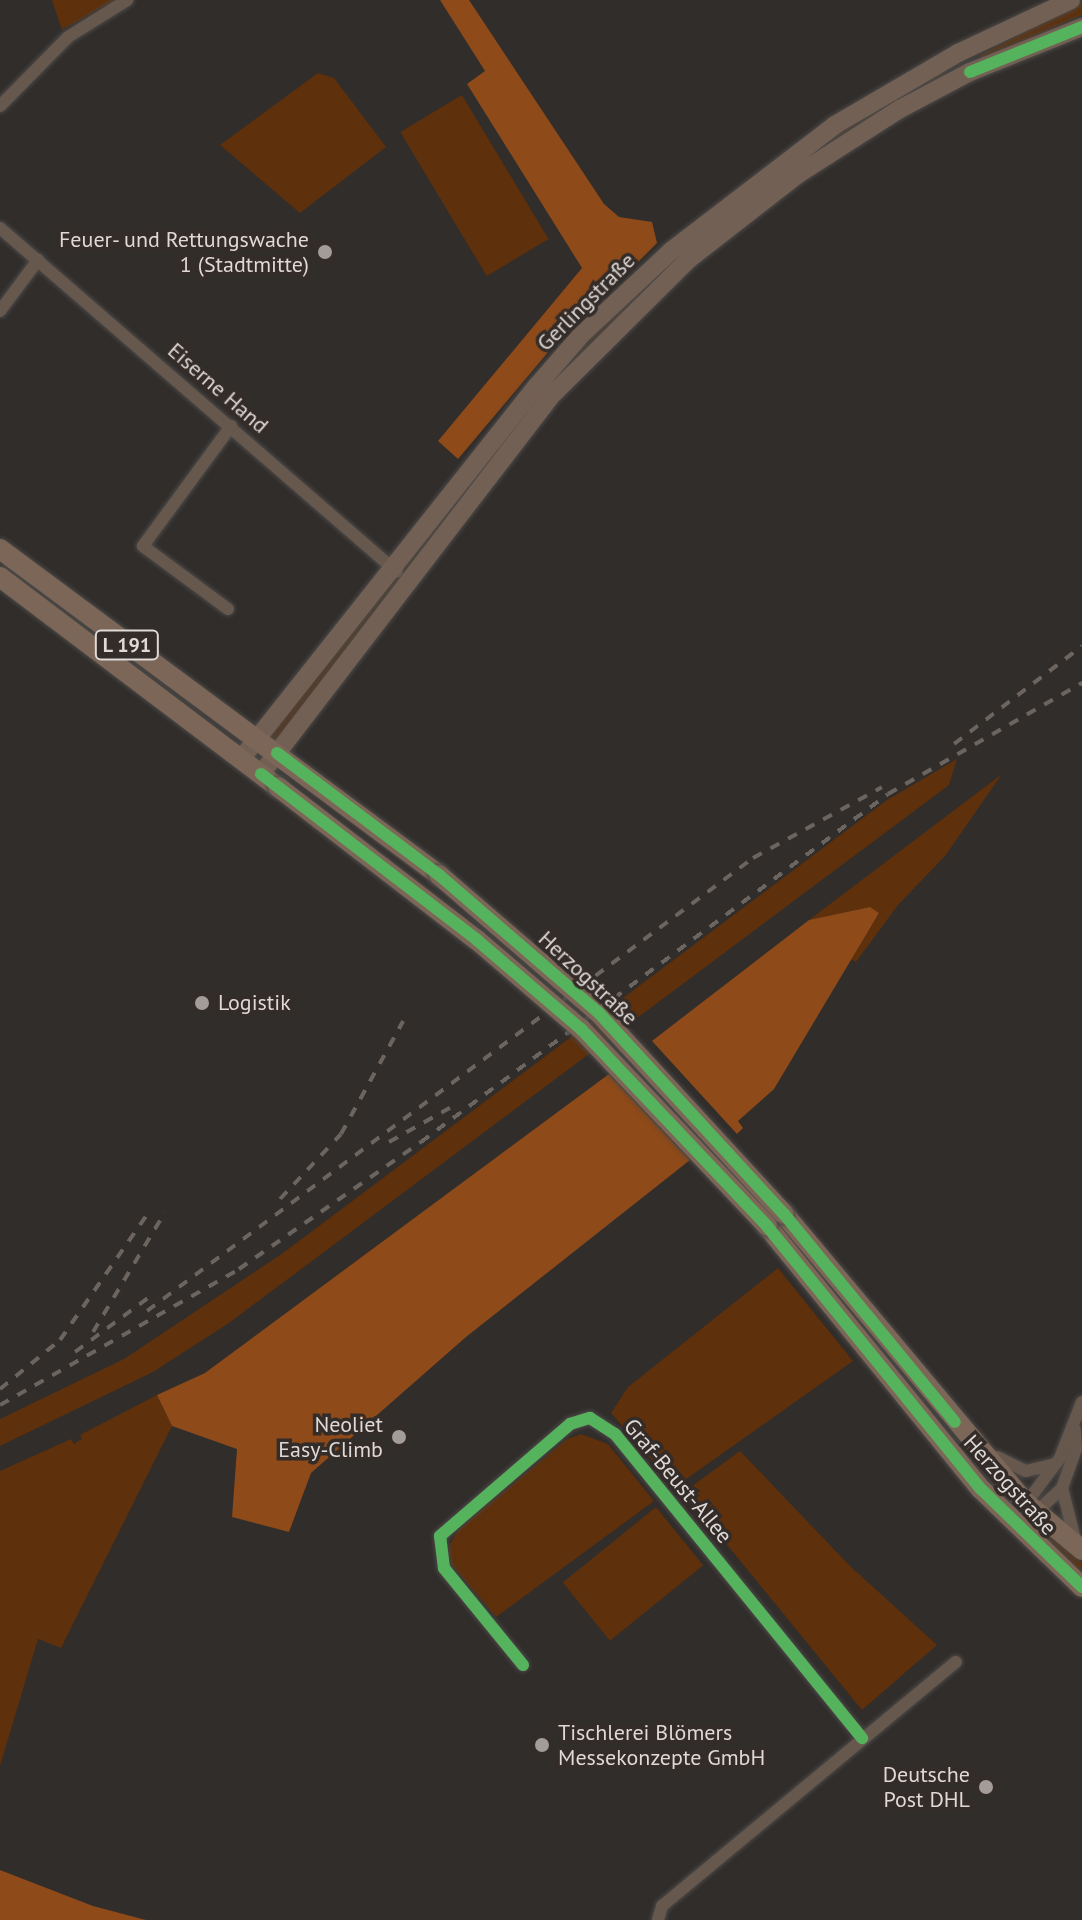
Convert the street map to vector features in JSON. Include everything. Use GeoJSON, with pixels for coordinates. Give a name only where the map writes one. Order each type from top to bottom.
{"type":"FeatureCollection","features":[{"type":"Feature","properties":{"kind":"main road","name":"Gerlingstraße"},"geometry":{"type":"LineString","coordinates":[[241,759],[390,565],[581,335],[692,233],[835,125],[958,53],[1071,0]]}},
{"type":"Feature","properties":{"kind":"main road","name":"Gerlingstraße"},"geometry":{"type":"LineString","coordinates":[[261,774],[549,398],[593,348],[689,259],[797,175],[900,109],[970,72],[1082,27]]}},
{"type":"Feature","properties":{"kind":"main road","name":"L 191"},"geometry":{"type":"LineString","coordinates":[[0,549],[256,740]]}},
{"type":"Feature","properties":{"kind":"main road","name":"L 191"},"geometry":{"type":"LineString","coordinates":[[0,577],[241,759]]}},
{"type":"Feature","properties":{"kind":"main road","name":"Herzogstraße"},"geometry":{"type":"LineString","coordinates":[[256,740],[299,768],[493,920],[599,1013],[784,1214],[955,1422],[1031,1508],[1081,1549]]}},
{"type":"Feature","properties":{"kind":"main road","name":"Herzogstraße"},"geometry":{"type":"LineString","coordinates":[[241,759],[477,940],[581,1029],[767,1226],[1016,1526],[1082,1587]]}},
{"type":"Feature","properties":{"kind":"street"},"geometry":{"type":"LineString","coordinates":[[0,106],[68,37],[127,0]]}},
{"type":"Feature","properties":{"kind":"street","name":"Eiserne Hand"},"geometry":{"type":"LineString","coordinates":[[0,228],[406,581]]}},
{"type":"Feature","properties":{"kind":"street"},"geometry":{"type":"LineString","coordinates":[[0,311],[38,260]]}},
{"type":"Feature","properties":{"kind":"street"},"geometry":{"type":"LineString","coordinates":[[228,609],[143,546],[231,426]]}},
{"type":"Feature","properties":{"kind":"street"},"geometry":{"type":"LineString","coordinates":[[1016,1526],[1031,1508],[1075,1423],[1082,1402]]}},
{"type":"Feature","properties":{"kind":"street","name":"Graf-Beust-Allee"},"geometry":{"type":"LineString","coordinates":[[523,1665],[444,1568],[440,1536],[561,1431],[590,1418],[615,1434],[862,1738]]}},
{"type":"Feature","properties":{"kind":"street"},"geometry":{"type":"LineString","coordinates":[[955,1422],[974,1429],[1009,1467],[1026,1471],[1053,1465]]}},
{"type":"Feature","properties":{"kind":"street"},"geometry":{"type":"LineString","coordinates":[[1075,1423],[1076,1449],[1062,1488],[1069,1526],[1081,1549]]}},
{"type":"Feature","properties":{"kind":"street"},"geometry":{"type":"LineString","coordinates":[[1031,1508],[1062,1488]]}},
{"type":"Feature","properties":{"kind":"street"},"geometry":{"type":"LineString","coordinates":[[658,1920],[662,1906],[956,1662]]}},
{"type":"Feature","properties":{"kind":"shaded area"},"geometry":{"type":"Polygon","coordinates":[[[52,0],[114,0],[62,30],[52,0]]]}},
{"type":"Feature","properties":{"kind":"shaded area"},"geometry":{"type":"Polygon","coordinates":[[[440,0],[469,0],[604,204],[619,217],[652,222],[657,243],[550,350],[458,459],[438,441],[582,268],[467,84],[485,71],[440,0]]]}},
{"type":"Feature","properties":{"kind":"shaded area"},"geometry":{"type":"Polygon","coordinates":[[[1082,2],[1082,15],[981,59],[980,55],[1082,2]]]}},
{"type":"Feature","properties":{"kind":"shaded area"},"geometry":{"type":"Polygon","coordinates":[[[938,72],[948,74],[737,212],[588,344],[543,394],[277,753],[257,740],[390,566],[587,340],[652,277],[841,131],[938,72]]]}},
{"type":"Feature","properties":{"kind":"shaded area"},"geometry":{"type":"Polygon","coordinates":[[[318,73],[334,78],[386,147],[300,213],[220,145],[318,73]]]}},
{"type":"Feature","properties":{"kind":"shaded area"},"geometry":{"type":"Polygon","coordinates":[[[462,95],[549,239],[487,276],[400,132],[462,95]]]}},
{"type":"Feature","properties":{"kind":"shaded area"},"geometry":{"type":"Polygon","coordinates":[[[957,759],[949,785],[229,1323],[153,1372],[0,1446],[0,1419],[124,1359],[283,1253],[887,800],[957,759]]]}},
{"type":"Feature","properties":{"kind":"shaded area"},"geometry":{"type":"Polygon","coordinates":[[[1002,774],[945,856],[898,905],[856,962],[849,958],[879,914],[870,907],[809,920],[1002,774]]]}},
{"type":"Feature","properties":{"kind":"shaded area"},"geometry":{"type":"Polygon","coordinates":[[[870,907],[879,913],[774,1089],[738,1121],[743,1128],[737,1134],[652,1041],[809,920],[870,907]]]}},
{"type":"Feature","properties":{"kind":"shaded area"},"geometry":{"type":"Polygon","coordinates":[[[609,1074],[690,1160],[466,1337],[311,1473],[289,1532],[232,1517],[237,1449],[172,1426],[157,1395],[205,1373],[609,1074]]]}},
{"type":"Feature","properties":{"kind":"shaded area"},"geometry":{"type":"Polygon","coordinates":[[[778,1268],[853,1361],[675,1487],[611,1413],[628,1387],[778,1268]]]}},
{"type":"Feature","properties":{"kind":"shaded area"},"geometry":{"type":"Polygon","coordinates":[[[157,1395],[172,1426],[61,1648],[38,1639],[0,1766],[0,1471],[71,1439],[74,1444],[82,1439],[80,1435],[157,1395]]]}},
{"type":"Feature","properties":{"kind":"shaded area"},"geometry":{"type":"Polygon","coordinates":[[[581,1434],[608,1444],[654,1501],[496,1617],[451,1564],[449,1546],[458,1530],[567,1439],[581,1434]]]}},
{"type":"Feature","properties":{"kind":"shaded area"},"geometry":{"type":"Polygon","coordinates":[[[740,1451],[850,1566],[937,1645],[862,1710],[684,1492],[740,1451]]]}},
{"type":"Feature","properties":{"kind":"shaded area"},"geometry":{"type":"Polygon","coordinates":[[[656,1507],[703,1565],[610,1641],[563,1583],[656,1507]]]}},
{"type":"Feature","properties":{"kind":"shaded area"},"geometry":{"type":"Polygon","coordinates":[[[1041,1527],[1082,1563],[1082,1576],[1046,1542],[1041,1527]]]}},
{"type":"Feature","properties":{"kind":"shaded area"},"geometry":{"type":"Polygon","coordinates":[[[0,1870],[93,1906],[146,1920],[0,1920],[0,1870]]]}},
{"type":"Feature","properties":{"kind":"railway"},"geometry":{"type":"LineString","coordinates":[[954,744],[1082,646]]}},
{"type":"Feature","properties":{"kind":"railway"},"geometry":{"type":"LineString","coordinates":[[0,1405],[239,1269],[421,1142],[888,794],[1082,683]]}},
{"type":"Feature","properties":{"kind":"railway"},"geometry":{"type":"LineString","coordinates":[[147,1311],[753,858],[882,787]]}},
{"type":"Feature","properties":{"kind":"railway"},"geometry":{"type":"LineString","coordinates":[[280,1199],[341,1134],[403,1021]]}},
{"type":"Feature","properties":{"kind":"railway"},"geometry":{"type":"LineString","coordinates":[[389,1142],[451,1107]]}},
{"type":"Feature","properties":{"kind":"railway"},"geometry":{"type":"LineString","coordinates":[[93,1332],[165,1212]]}},
{"type":"Feature","properties":{"kind":"railway"},"geometry":{"type":"LineString","coordinates":[[0,1389],[60,1340],[147,1215]]}},
{"type":"Feature","properties":{"kind":"railway"},"geometry":{"type":"LineString","coordinates":[[75,1352],[152,1295]]}},
{"type":"Feature","properties":{"kind":"cycle path"},"geometry":{"type":"LineString","coordinates":[[970,72],[1082,27]]}},
{"type":"Feature","properties":{"kind":"cycle path"},"geometry":{"type":"LineString","coordinates":[[277,753],[439,875],[599,1013],[784,1214],[955,1422]]}},
{"type":"Feature","properties":{"kind":"cycle path"},"geometry":{"type":"LineString","coordinates":[[261,774],[477,940],[581,1029],[767,1226],[981,1489],[1082,1587]]}},
{"type":"Feature","properties":{"kind":"cycle path"},"geometry":{"type":"LineString","coordinates":[[523,1665],[444,1568],[440,1536],[570,1424],[590,1418],[615,1434],[862,1738]]}},
{"type":"Feature","properties":{"kind":"place","name":"Feuer- und Rettungswache 1 (Stadtmitte)"},"geometry":{"type":"Point","coordinates":[325,252]}},
{"type":"Feature","properties":{"kind":"place","name":"Logistik"},"geometry":{"type":"Point","coordinates":[202,1003]}},
{"type":"Feature","properties":{"kind":"place","name":"Neoliet Easy-Climb"},"geometry":{"type":"Point","coordinates":[399,1437]}},
{"type":"Feature","properties":{"kind":"place","name":"Tischlerei Blömers Messekonzepte GmbH"},"geometry":{"type":"Point","coordinates":[542,1745]}},
{"type":"Feature","properties":{"kind":"place","name":"Deutsche Post DHL"},"geometry":{"type":"Point","coordinates":[986,1787]}}]}
